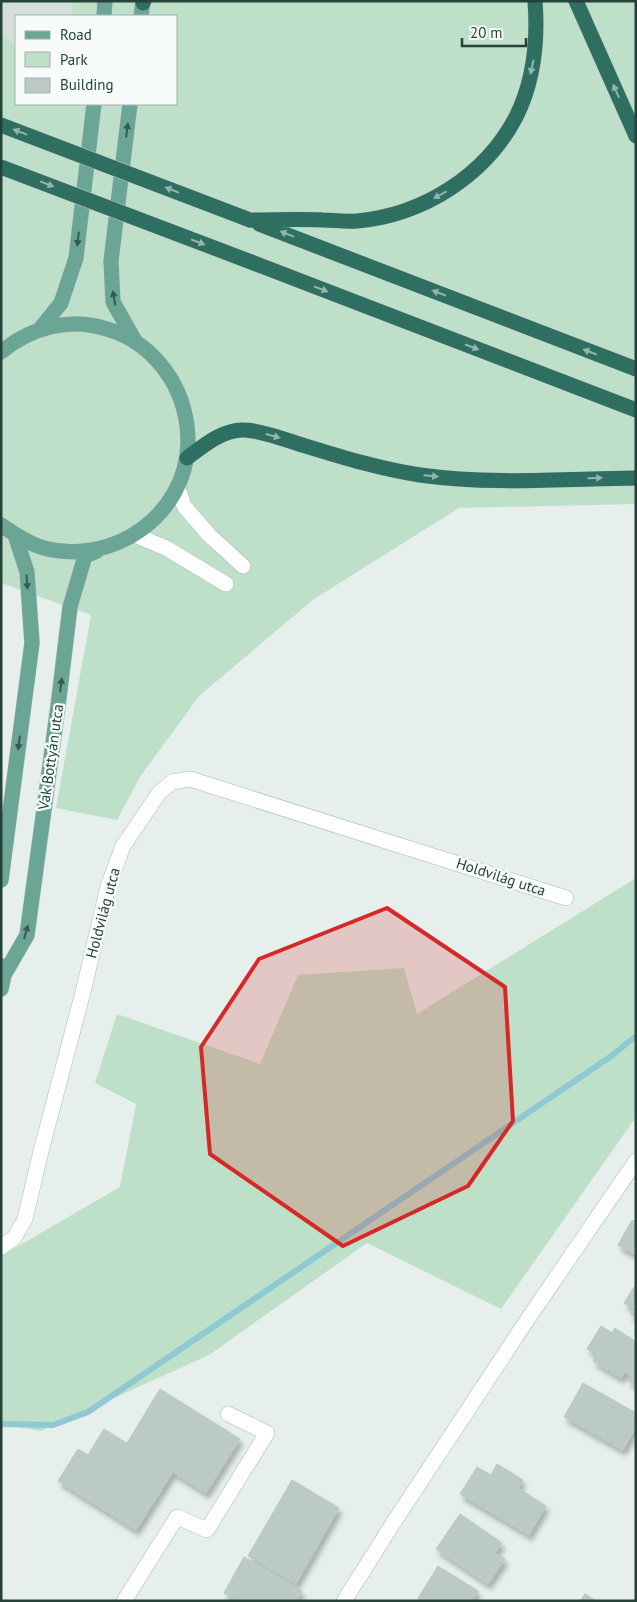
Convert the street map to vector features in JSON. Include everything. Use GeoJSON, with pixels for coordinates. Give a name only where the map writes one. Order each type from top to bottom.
{"type":"FeatureCollection","features":[{"type":"Feature","properties":{"kind":"highway"},"geometry":{"type":"LineString","coordinates":[[250,220],[356,221],[390,215],[421,205],[448,190],[474,171],[496,148],[516,116],[523,98],[529,81],[534,55],[537,26],[535,1]]}},
{"type":"Feature","properties":{"kind":"highway"},"geometry":{"type":"LineString","coordinates":[[576,1],[636,136]]}},
{"type":"Feature","properties":{"kind":"highway"},"geometry":{"type":"LineString","coordinates":[[1,125],[636,369]]}},
{"type":"Feature","properties":{"kind":"highway"},"geometry":{"type":"LineString","coordinates":[[1,167],[636,410]]}},
{"type":"Feature","properties":{"kind":"highway"},"geometry":{"type":"LineString","coordinates":[[187,458],[226,433],[244,430],[348,459],[419,475],[504,482],[636,478]]}},
{"type":"Feature","properties":{"kind":"main road"},"geometry":{"type":"LineString","coordinates":[[104,15],[105,1]]}},
{"type":"Feature","properties":{"kind":"main road"},"geometry":{"type":"LineString","coordinates":[[40,329],[61,303],[76,258],[94,105]]}},
{"type":"Feature","properties":{"kind":"main road"},"geometry":{"type":"LineString","coordinates":[[130,105],[111,262],[113,302],[135,341]]}},
{"type":"Feature","properties":{"kind":"main road"},"geometry":{"type":"LineString","coordinates":[[1,352],[14,341],[40,329],[60,325],[99,326],[118,332],[135,341],[161,363],[179,392],[188,424],[187,458],[178,488],[160,514],[136,535],[106,548],[75,552],[44,548],[15,535],[1,525]]}},
{"type":"Feature","properties":{"kind":"main road"},"geometry":{"type":"LineString","coordinates":[[1,880],[32,644],[27,572],[15,535]]}},
{"type":"Feature","properties":{"kind":"main road","name":"Vak Bottyán utca"},"geometry":{"type":"LineString","coordinates":[[2,975],[27,935],[70,607],[86,556],[106,548]]}},
{"type":"Feature","properties":{"kind":"street"},"geometry":{"type":"LineString","coordinates":[[178,488],[184,506],[209,534],[243,566]]}},
{"type":"Feature","properties":{"kind":"street"},"geometry":{"type":"LineString","coordinates":[[136,535],[166,548],[226,584]]}},
{"type":"Feature","properties":{"kind":"street","name":"Holdvilág utca"},"geometry":{"type":"LineString","coordinates":[[1,1247],[14,1238],[25,1219],[108,886],[123,846],[159,793],[172,782],[190,779],[566,898]]}},
{"type":"Feature","properties":{"kind":"street"},"geometry":{"type":"LineString","coordinates":[[346,1600],[392,1525],[525,1322],[636,1161]]}},
{"type":"Feature","properties":{"kind":"street"},"geometry":{"type":"LineString","coordinates":[[124,1601],[176,1517],[207,1530],[267,1433],[228,1414]]}},
{"type":"Feature","properties":{"kind":"highlighted area"},"geometry":{"type":"Polygon","coordinates":[[[387,908],[505,987],[513,1121],[468,1186],[343,1246],[210,1154],[201,1047],[259,959],[387,908]]]}},
{"type":"Feature","properties":{"kind":"shaded area"},"geometry":{"type":"Polygon","coordinates":[[[1,1],[73,1],[71,15],[15,15],[15,43],[1,35],[1,1]]]}},
{"type":"Feature","properties":{"kind":"green space"},"geometry":{"type":"Polygon","coordinates":[[[73,1],[636,1],[636,504],[459,508],[314,599],[199,696],[140,777],[117,820],[56,808],[91,615],[1,583],[1,35],[15,43],[15,105],[178,105],[178,15],[71,15],[73,1]]]}},
{"type":"Feature","properties":{"kind":"green space"},"geometry":{"type":"Polygon","coordinates":[[[636,878],[636,1117],[501,1309],[367,1243],[209,1355],[41,1431],[1,1424],[1,1256],[120,1187],[136,1104],[95,1083],[117,1014],[260,1064],[298,975],[404,968],[417,1014],[636,878]]]}},
{"type":"Feature","properties":{"kind":"building"},"geometry":{"type":"Polygon","coordinates":[[[632,1220],[636,1222],[636,1255],[618,1245],[632,1220]]]}},
{"type":"Feature","properties":{"kind":"building"},"geometry":{"type":"Polygon","coordinates":[[[636,1284],[636,1318],[630,1314],[634,1309],[624,1303],[636,1284]]]}},
{"type":"Feature","properties":{"kind":"building"},"geometry":{"type":"Polygon","coordinates":[[[601,1326],[612,1333],[615,1328],[636,1342],[636,1386],[628,1381],[631,1376],[625,1372],[621,1378],[593,1361],[597,1355],[587,1349],[601,1326]]]}},
{"type":"Feature","properties":{"kind":"building"},"geometry":{"type":"Polygon","coordinates":[[[583,1383],[636,1413],[636,1427],[623,1450],[564,1417],[583,1383]]]}},
{"type":"Feature","properties":{"kind":"building"},"geometry":{"type":"Polygon","coordinates":[[[160,1389],[240,1439],[206,1493],[127,1443],[160,1389]]]}},
{"type":"Feature","properties":{"kind":"building"},"geometry":{"type":"Polygon","coordinates":[[[104,1429],[173,1472],[136,1530],[58,1481],[78,1449],[88,1455],[104,1429]]]}},
{"type":"Feature","properties":{"kind":"building"},"geometry":{"type":"Polygon","coordinates":[[[497,1464],[523,1480],[518,1488],[546,1506],[529,1535],[460,1494],[477,1467],[491,1475],[497,1464]]]}},
{"type":"Feature","properties":{"kind":"building"},"geometry":{"type":"Polygon","coordinates":[[[292,1480],[339,1508],[296,1584],[248,1556],[292,1480]]]}},
{"type":"Feature","properties":{"kind":"building"},"geometry":{"type":"Polygon","coordinates":[[[460,1514],[502,1543],[495,1553],[505,1559],[488,1584],[436,1549],[460,1514]]]}},
{"type":"Feature","properties":{"kind":"building"},"geometry":{"type":"Polygon","coordinates":[[[244,1557],[302,1591],[296,1601],[238,1601],[224,1593],[244,1557]]]}},
{"type":"Feature","properties":{"kind":"building"},"geometry":{"type":"Polygon","coordinates":[[[438,1566],[478,1591],[472,1601],[423,1601],[418,1598],[438,1566]]]}},
{"type":"Feature","properties":{"kind":"building"},"geometry":{"type":"Polygon","coordinates":[[[585,1594],[596,1601],[580,1601],[585,1594]]]}},
{"type":"Feature","properties":{"kind":"waterway"},"geometry":{"type":"LineString","coordinates":[[1,1424],[53,1425],[88,1412],[610,1057],[636,1036]]}}]}
